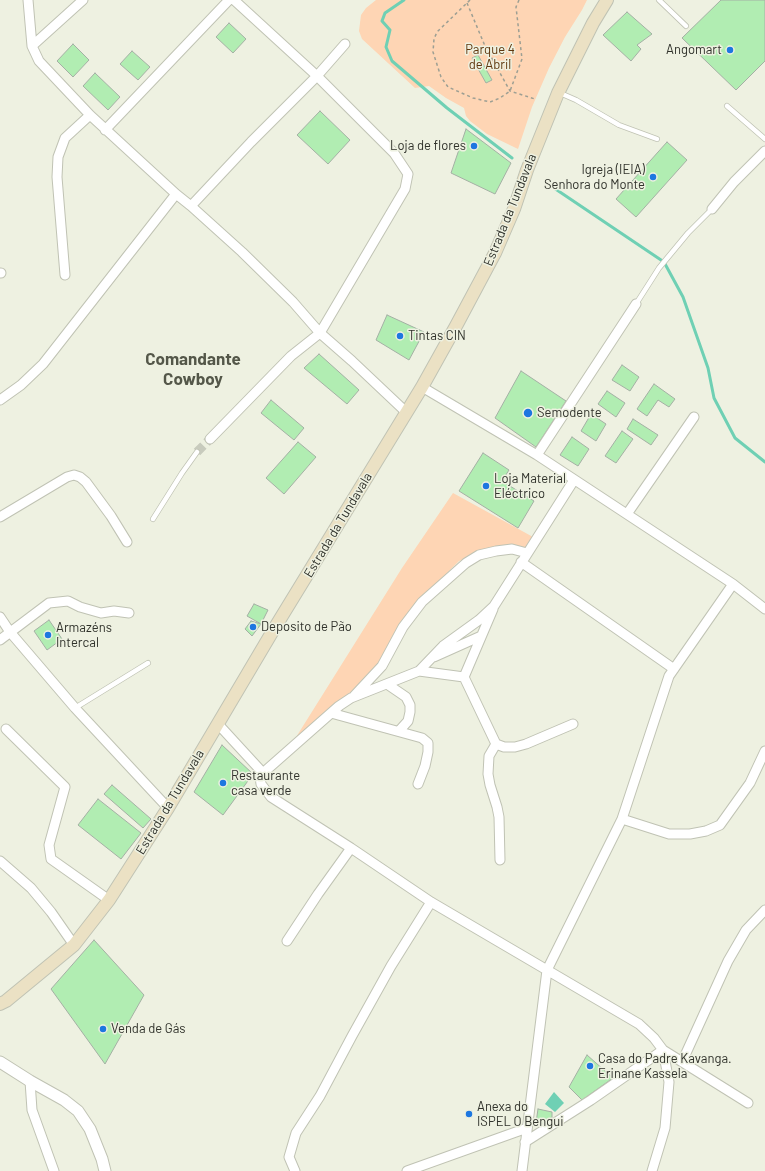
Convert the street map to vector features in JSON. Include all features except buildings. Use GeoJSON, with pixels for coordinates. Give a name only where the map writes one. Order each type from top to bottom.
{"type":"FeatureCollection","features":[{"type":"Feature","properties":{"kind":"main road","name":"Estrada da Tundavala"},"geometry":{"type":"LineString","coordinates":[[0,1004],[6,1001],[74,945],[109,900],[168,808],[422,387],[495,253],[514,209],[527,170],[558,93],[593,23],[607,0]]}},
{"type":"Feature","properties":{"kind":"street"},"geometry":{"type":"LineString","coordinates":[[28,0],[32,46],[39,61],[105,130],[242,252],[293,302],[320,333],[406,412]]}},
{"type":"Feature","properties":{"kind":"street"},"geometry":{"type":"LineString","coordinates":[[32,46],[83,0]]}},
{"type":"Feature","properties":{"kind":"street"},"geometry":{"type":"LineString","coordinates":[[105,130],[229,0]]}},
{"type":"Feature","properties":{"kind":"street"},"geometry":{"type":"LineString","coordinates":[[210,439],[291,356],[320,333],[405,189],[408,174],[394,153],[317,76],[234,0]]}},
{"type":"Feature","properties":{"kind":"street"},"geometry":{"type":"LineString","coordinates":[[191,206],[251,142],[317,76],[345,44]]}},
{"type":"Feature","properties":{"kind":"street"},"geometry":{"type":"LineString","coordinates":[[65,275],[57,177],[58,157],[65,138],[90,115]]}},
{"type":"Feature","properties":{"kind":"street"},"geometry":{"type":"LineString","coordinates":[[712,209],[734,182],[765,151]]}},
{"type":"Feature","properties":{"kind":"street"},"geometry":{"type":"LineString","coordinates":[[0,400],[22,385],[43,364],[176,194]]}},
{"type":"Feature","properties":{"kind":"street"},"geometry":{"type":"LineString","coordinates":[[537,455],[636,304]]}},
{"type":"Feature","properties":{"kind":"street"},"geometry":{"type":"LineString","coordinates":[[422,387],[537,455],[733,584],[765,609]]}},
{"type":"Feature","properties":{"kind":"street"},"geometry":{"type":"LineString","coordinates":[[627,514],[694,417]]}},
{"type":"Feature","properties":{"kind":"street"},"geometry":{"type":"LineString","coordinates":[[0,517],[67,477],[80,477],[86,482],[112,516],[127,542]]}},
{"type":"Feature","properties":{"kind":"street"},"geometry":{"type":"LineString","coordinates":[[573,724],[526,744],[514,747],[504,747],[496,744],[464,677],[494,606],[574,480]]}},
{"type":"Feature","properties":{"kind":"street"},"geometry":{"type":"LineString","coordinates":[[527,553],[512,549],[496,551],[479,555],[466,563],[422,602],[403,627],[382,666],[351,698],[331,713],[263,773],[260,778],[261,784],[271,797],[351,848],[431,902],[639,1024],[654,1038],[662,1050],[669,1082],[665,1128],[652,1171]]}},
{"type":"Feature","properties":{"kind":"street"},"geometry":{"type":"LineString","coordinates":[[521,562],[674,669]]}},
{"type":"Feature","properties":{"kind":"street"},"geometry":{"type":"LineString","coordinates":[[522,1171],[547,970],[622,819],[669,676],[733,584]]}},
{"type":"Feature","properties":{"kind":"street"},"geometry":{"type":"LineString","coordinates":[[0,640],[49,603],[68,601],[80,607],[101,613],[114,611],[129,613]]}},
{"type":"Feature","properties":{"kind":"street"},"geometry":{"type":"LineString","coordinates":[[351,698],[419,671],[442,646],[479,620],[494,606]]}},
{"type":"Feature","properties":{"kind":"street"},"geometry":{"type":"LineString","coordinates":[[0,617],[10,632],[75,708],[168,808]]}},
{"type":"Feature","properties":{"kind":"street"},"geometry":{"type":"LineString","coordinates":[[431,658],[481,636]]}},
{"type":"Feature","properties":{"kind":"street"},"geometry":{"type":"LineString","coordinates":[[419,671],[464,677]]}},
{"type":"Feature","properties":{"kind":"street"},"geometry":{"type":"LineString","coordinates":[[387,684],[406,697],[410,705],[408,721],[399,732]]}},
{"type":"Feature","properties":{"kind":"street"},"geometry":{"type":"LineString","coordinates":[[331,713],[422,738],[428,743],[425,766],[418,784]]}},
{"type":"Feature","properties":{"kind":"street"},"geometry":{"type":"LineString","coordinates":[[218,724],[263,773]]}},
{"type":"Feature","properties":{"kind":"street"},"geometry":{"type":"LineString","coordinates":[[6,729],[65,787],[49,846],[51,859],[109,900]]}},
{"type":"Feature","properties":{"kind":"street"},"geometry":{"type":"LineString","coordinates":[[496,744],[489,756],[488,774],[499,817],[500,860]]}},
{"type":"Feature","properties":{"kind":"street"},"geometry":{"type":"LineString","coordinates":[[622,819],[669,834],[690,834],[706,831],[720,825],[750,783],[765,751]]}},
{"type":"Feature","properties":{"kind":"street"},"geometry":{"type":"LineString","coordinates":[[288,941],[318,894],[351,848]]}},
{"type":"Feature","properties":{"kind":"street"},"geometry":{"type":"LineString","coordinates":[[1,863],[31,888],[51,912],[74,945]]}},
{"type":"Feature","properties":{"kind":"street"},"geometry":{"type":"LineString","coordinates":[[295,1171],[289,1157],[296,1133],[320,1096],[391,966],[431,902]]}},
{"type":"Feature","properties":{"kind":"street"},"geometry":{"type":"LineString","coordinates":[[682,1062],[728,961],[746,930],[765,910]]}},
{"type":"Feature","properties":{"kind":"street"},"geometry":{"type":"LineString","coordinates":[[662,1050],[748,1103]]}},
{"type":"Feature","properties":{"kind":"street"},"geometry":{"type":"LineString","coordinates":[[526,1142],[591,1100],[662,1050]]}},
{"type":"Feature","properties":{"kind":"street"},"geometry":{"type":"LineString","coordinates":[[0,1062],[64,1100],[78,1111],[90,1129],[102,1159],[105,1171]]}},
{"type":"Feature","properties":{"kind":"street"},"geometry":{"type":"LineString","coordinates":[[30,1081],[32,1110],[54,1171]]}},
{"type":"Feature","properties":{"kind":"street"},"geometry":{"type":"LineString","coordinates":[[407,1171],[528,1128]]}},
{"type":"Feature","properties":{"kind":"lane"},"geometry":{"type":"LineString","coordinates":[[659,0],[686,26]]}},
{"type":"Feature","properties":{"kind":"lane"},"geometry":{"type":"LineString","coordinates":[[558,93],[576,100],[619,125],[657,139]]}},
{"type":"Feature","properties":{"kind":"lane"},"geometry":{"type":"LineString","coordinates":[[727,106],[765,139]]}},
{"type":"Feature","properties":{"kind":"lane"},"geometry":{"type":"LineString","coordinates":[[636,304],[659,268],[688,233],[712,209]]}},
{"type":"Feature","properties":{"kind":"lane"},"geometry":{"type":"LineString","coordinates":[[153,519],[197,452]]}},
{"type":"Feature","properties":{"kind":"lane"},"geometry":{"type":"LineString","coordinates":[[75,708],[148,663]]}},
{"type":"Feature","properties":{"kind":"path"},"geometry":{"type":"LineString","coordinates":[[470,0],[437,32],[434,39],[433,52],[441,77],[448,87],[473,98],[490,102],[500,98],[510,91],[522,59],[516,7],[519,0]]}},
{"type":"Feature","properties":{"kind":"path"},"geometry":{"type":"LineString","coordinates":[[467,3],[485,46],[510,91],[535,99]]}},
{"type":"Feature","properties":{"kind":"green space","name":"Parque 4 de Abril"},"geometry":{"type":"Polygon","coordinates":[[[376,0],[587,0],[549,68],[532,107],[518,149],[487,134],[470,121],[466,116],[464,108],[429,86],[415,88],[362,39],[359,31],[361,15],[366,8],[376,0]]]}},
{"type":"Feature","properties":{"kind":"green space"},"geometry":{"type":"Polygon","coordinates":[[[453,493],[533,537],[528,548],[497,547],[459,561],[439,581],[385,656],[364,680],[293,742],[402,568],[453,493]]]}},
{"type":"Feature","properties":{"kind":"shaded area"},"geometry":{"type":"Polygon","coordinates":[[[554,1092],[564,1103],[555,1112],[545,1104],[554,1092]]]}},
{"type":"Feature","properties":{"kind":"waterway"},"geometry":{"type":"LineString","coordinates":[[404,0],[385,13],[382,21],[390,30],[386,47],[392,61],[447,108],[512,158]]}},
{"type":"Feature","properties":{"kind":"waterway"},"geometry":{"type":"LineString","coordinates":[[548,184],[664,262],[683,297],[708,368],[714,398],[735,438],[765,462]]}},
{"type":"Feature","properties":{"kind":"tunnel"},"geometry":{"type":"LineString","coordinates":[[197,452],[210,439]]}},
{"type":"Feature","properties":{"kind":"place","name":"Angomart"},"geometry":{"type":"Point","coordinates":[730,50]}},
{"type":"Feature","properties":{"kind":"place","name":"Loja de flores"},"geometry":{"type":"Point","coordinates":[474,146]}},
{"type":"Feature","properties":{"kind":"place","name":"Igreja (IEIA) Senhora do Monte"},"geometry":{"type":"Point","coordinates":[653,177]}},
{"type":"Feature","properties":{"kind":"place","name":"Tintas CIN"},"geometry":{"type":"Point","coordinates":[400,336]}},
{"type":"Feature","properties":{"kind":"place","name":"Semodente"},"geometry":{"type":"Point","coordinates":[528,413]}},
{"type":"Feature","properties":{"kind":"place","name":"Loja Material Eléctrico"},"geometry":{"type":"Point","coordinates":[486,486]}},
{"type":"Feature","properties":{"kind":"place","name":"Deposito de Pão"},"geometry":{"type":"Point","coordinates":[253,627]}},
{"type":"Feature","properties":{"kind":"place","name":"Armazéns Intercal"},"geometry":{"type":"Point","coordinates":[48,635]}},
{"type":"Feature","properties":{"kind":"place","name":"Restaurante casa verde"},"geometry":{"type":"Point","coordinates":[223,783]}},
{"type":"Feature","properties":{"kind":"place","name":"Venda de Gás"},"geometry":{"type":"Point","coordinates":[103,1029]}},
{"type":"Feature","properties":{"kind":"place","name":"Casa do Padre Kavanga. Erinane Kassela"},"geometry":{"type":"Point","coordinates":[590,1066]}},
{"type":"Feature","properties":{"kind":"place","name":"Anexa do ISPEL O Bengui"},"geometry":{"type":"Point","coordinates":[469,1114]}},
{"type":"Feature","properties":{"kind":"district","name":"Comandante Cowboy"},"geometry":{"type":"Point","coordinates":[193,369]}}]}
